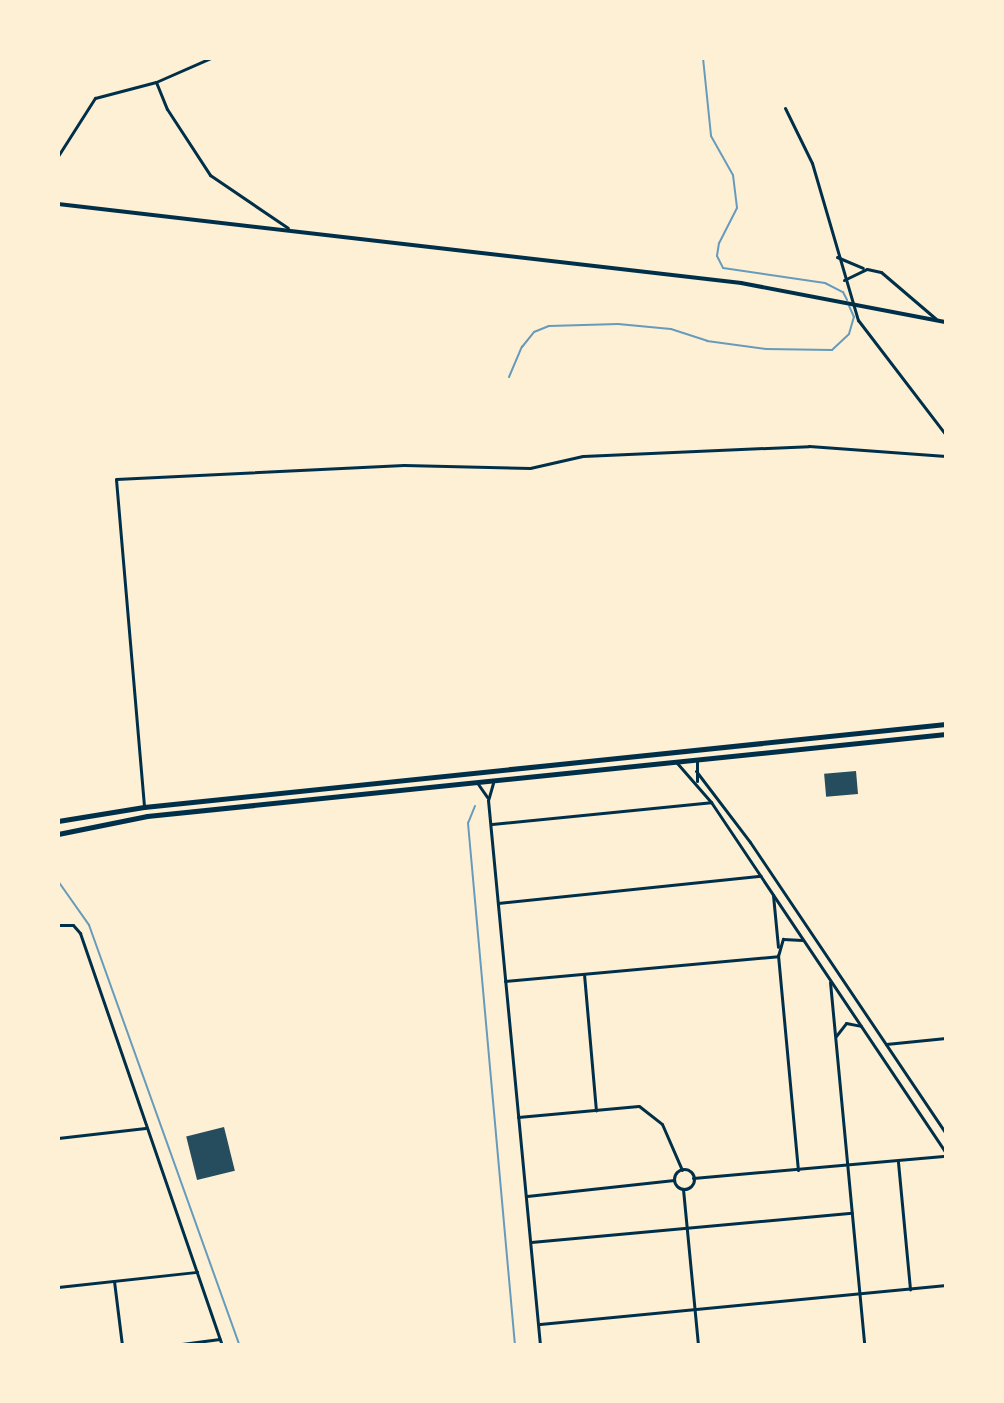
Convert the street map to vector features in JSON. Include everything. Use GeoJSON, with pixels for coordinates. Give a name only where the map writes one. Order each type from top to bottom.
{"type":"FeatureCollection","features":[{"type":"Feature","properties":{"kind":"main road"},"geometry":{"type":"LineString","coordinates":[[58,821],[144,807],[946,724]]}},
{"type":"Feature","properties":{"kind":"main road"},"geometry":{"type":"LineString","coordinates":[[58,834],[147,816],[493,783],[946,734]]}},
{"type":"Feature","properties":{"kind":"street"},"geometry":{"type":"LineString","coordinates":[[58,156],[95,98],[156,82],[211,58]]}},
{"type":"Feature","properties":{"kind":"street"},"geometry":{"type":"LineString","coordinates":[[156,82],[167,109],[210,175],[288,228]]}},
{"type":"Feature","properties":{"kind":"street"},"geometry":{"type":"LineString","coordinates":[[785,108],[812,163],[844,280],[866,337],[946,435]]}},
{"type":"Feature","properties":{"kind":"street"},"geometry":{"type":"LineString","coordinates":[[58,204],[288,228],[741,283],[946,322]]}},
{"type":"Feature","properties":{"kind":"street"},"geometry":{"type":"LineString","coordinates":[[837,257],[881,272],[939,321]]}},
{"type":"Feature","properties":{"kind":"street"},"geometry":{"type":"LineString","coordinates":[[844,280],[867,269]]}},
{"type":"Feature","properties":{"kind":"street"},"geometry":{"type":"LineString","coordinates":[[144,807],[116,479],[404,465],[530,468],[583,456],[794,446],[946,456]]}},
{"type":"Feature","properties":{"kind":"street"},"geometry":{"type":"LineString","coordinates":[[697,781],[698,759]]}},
{"type":"Feature","properties":{"kind":"street"},"geometry":{"type":"LineString","coordinates":[[518,1117],[650,1109],[674,1142],[682,1170],[693,1178],[848,1166],[946,1154],[697,781],[677,763]]}},
{"type":"Feature","properties":{"kind":"street"},"geometry":{"type":"LineString","coordinates":[[696,771],[946,1134]]}},
{"type":"Feature","properties":{"kind":"street"},"geometry":{"type":"LineString","coordinates":[[493,783],[488,800],[540,1345]]}},
{"type":"Feature","properties":{"kind":"street"},"geometry":{"type":"LineString","coordinates":[[478,784],[488,800]]}},
{"type":"Feature","properties":{"kind":"street"},"geometry":{"type":"LineString","coordinates":[[491,824],[711,802]]}},
{"type":"Feature","properties":{"kind":"street"},"geometry":{"type":"LineString","coordinates":[[498,903],[761,876]]}},
{"type":"Feature","properties":{"kind":"street"},"geometry":{"type":"LineString","coordinates":[[773,894],[798,1170]]}},
{"type":"Feature","properties":{"kind":"street"},"geometry":{"type":"LineString","coordinates":[[58,925],[73,925],[80,933],[222,1345]]}},
{"type":"Feature","properties":{"kind":"street"},"geometry":{"type":"LineString","coordinates":[[778,956],[780,945],[789,937],[807,944]]}},
{"type":"Feature","properties":{"kind":"street"},"geometry":{"type":"LineString","coordinates":[[505,981],[778,956]]}},
{"type":"Feature","properties":{"kind":"street"},"geometry":{"type":"LineString","coordinates":[[584,974],[596,1110]]}},
{"type":"Feature","properties":{"kind":"street"},"geometry":{"type":"LineString","coordinates":[[830,979],[864,1345]]}},
{"type":"Feature","properties":{"kind":"street"},"geometry":{"type":"LineString","coordinates":[[836,1040],[846,1023],[862,1027]]}},
{"type":"Feature","properties":{"kind":"street"},"geometry":{"type":"LineString","coordinates":[[886,1044],[946,1038]]}},
{"type":"Feature","properties":{"kind":"street"},"geometry":{"type":"LineString","coordinates":[[58,1138],[145,1128]]}},
{"type":"Feature","properties":{"kind":"street"},"geometry":{"type":"LineString","coordinates":[[897,1161],[910,1289]]}},
{"type":"Feature","properties":{"kind":"street"},"geometry":{"type":"LineString","coordinates":[[526,1196],[674,1180],[682,1170]]}},
{"type":"Feature","properties":{"kind":"street"},"geometry":{"type":"LineString","coordinates":[[683,1189],[693,1178]]}},
{"type":"Feature","properties":{"kind":"street"},"geometry":{"type":"LineString","coordinates":[[674,1180],[683,1189],[689,1228],[698,1345]]}},
{"type":"Feature","properties":{"kind":"street"},"geometry":{"type":"LineString","coordinates":[[531,1242],[852,1213]]}},
{"type":"Feature","properties":{"kind":"street"},"geometry":{"type":"LineString","coordinates":[[58,1287],[198,1272]]}},
{"type":"Feature","properties":{"kind":"street"},"geometry":{"type":"LineString","coordinates":[[114,1281],[122,1345]]}},
{"type":"Feature","properties":{"kind":"street"},"geometry":{"type":"LineString","coordinates":[[538,1324],[946,1285]]}},
{"type":"Feature","properties":{"kind":"street"},"geometry":{"type":"LineString","coordinates":[[174,1345],[220,1339]]}},
{"type":"Feature","properties":{"kind":"building"},"geometry":{"type":"Polygon","coordinates":[[[856,771],[858,794],[826,797],[824,774],[856,771]]]}},
{"type":"Feature","properties":{"kind":"building"},"geometry":{"type":"Polygon","coordinates":[[[224,1127],[235,1171],[197,1180],[186,1136],[224,1127]]]}},
{"type":"Feature","properties":{"kind":"waterway"},"geometry":{"type":"LineString","coordinates":[[703,58],[711,136],[733,175],[737,208],[719,243],[717,256],[723,268],[825,283],[843,292],[847,300]]}},
{"type":"Feature","properties":{"kind":"waterway"},"geometry":{"type":"LineString","coordinates":[[509,377],[522,347],[534,332],[549,326],[618,324],[671,329],[707,341],[766,349],[832,350],[849,334],[854,317],[849,306]]}},
{"type":"Feature","properties":{"kind":"waterway"},"geometry":{"type":"LineString","coordinates":[[475,806],[468,823],[515,1345]]}},
{"type":"Feature","properties":{"kind":"waterway"},"geometry":{"type":"LineString","coordinates":[[58,881],[89,925],[239,1345]]}}]}
